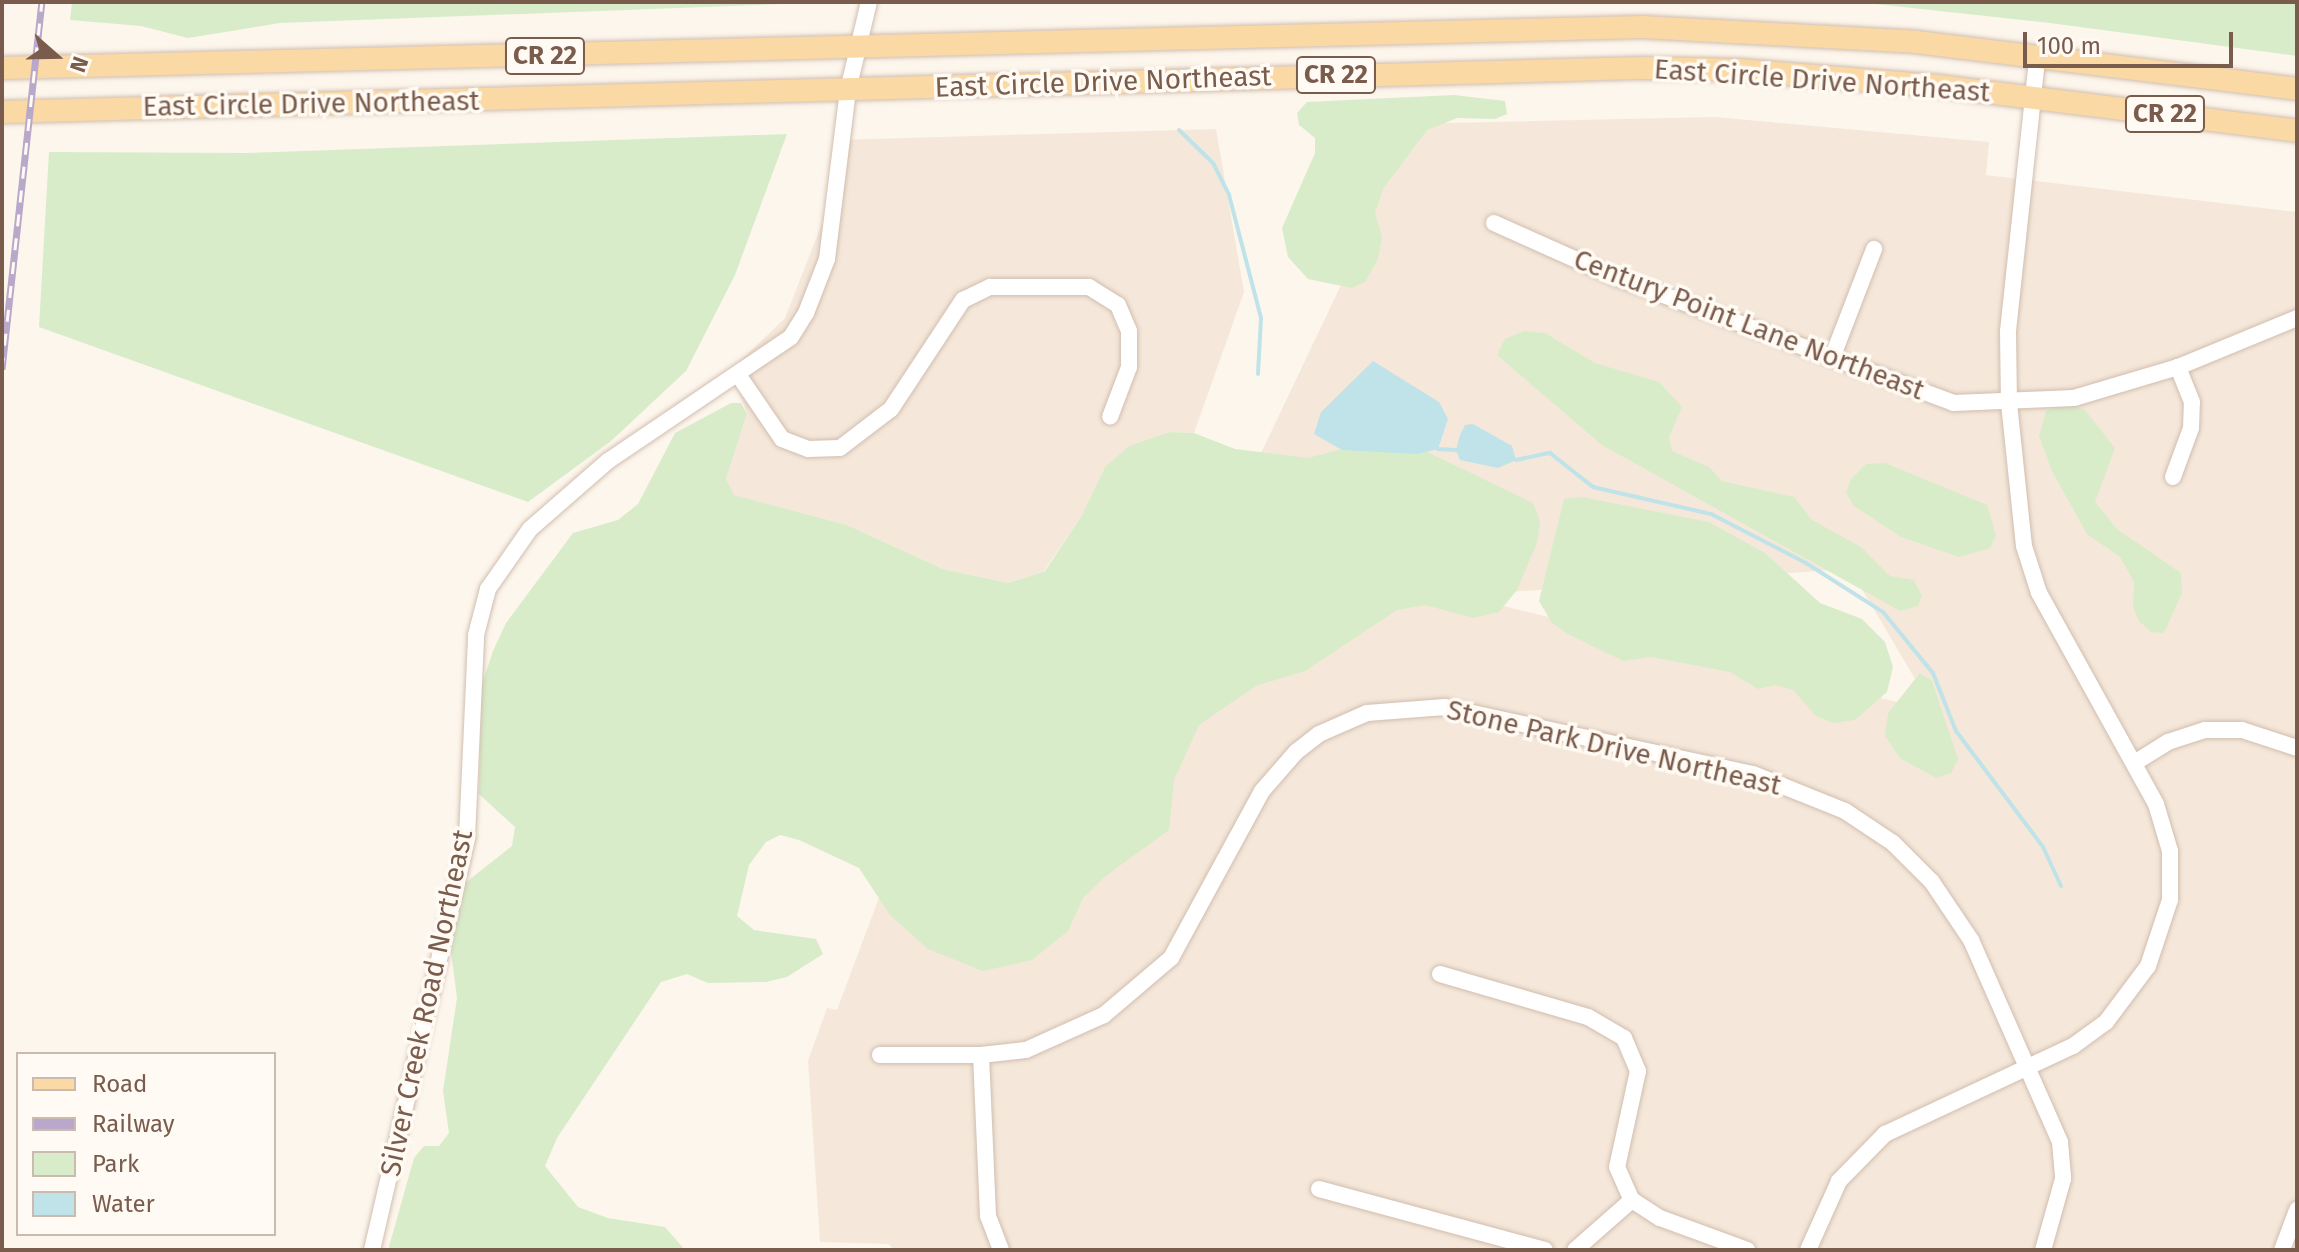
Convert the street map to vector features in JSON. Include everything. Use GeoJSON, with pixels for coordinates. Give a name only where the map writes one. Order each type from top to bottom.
{"type":"FeatureCollection","features":[{"type":"Feature","properties":{"kind":"main road","name":"East Circle Drive Northeast"},"geometry":{"type":"LineString","coordinates":[[2,68],[1642,27],[1806,33],[2297,89]]}},
{"type":"Feature","properties":{"kind":"main road","name":"East Circle Drive Northeast"},"geometry":{"type":"LineString","coordinates":[[2,112],[1643,68],[1824,76],[2297,131]]}},
{"type":"Feature","properties":{"kind":"street","name":"Silver Creek Road Northeast"},"geometry":{"type":"LineString","coordinates":[[372,1250],[467,837],[476,635],[488,589],[530,529],[608,461],[739,376],[791,337],[820,287],[842,172],[848,90],[869,2]]}},
{"type":"Feature","properties":{"kind":"street"},"geometry":{"type":"LineString","coordinates":[[1808,1250],[1839,1181],[1864,1151],[1905,1121],[2073,1046],[2106,1022],[2137,985],[2158,945],[2170,900],[2170,851],[2136,762],[2030,574],[2009,404],[2010,294],[2037,58]]}},
{"type":"Feature","properties":{"kind":"street","name":"Century Point Lane Northeast"},"geometry":{"type":"LineString","coordinates":[[1494,223],[1615,277],[1953,403],[2009,404],[2074,398],[2178,367],[2297,318]]}},
{"type":"Feature","properties":{"kind":"street"},"geometry":{"type":"LineString","coordinates":[[1832,358],[1874,249]]}},
{"type":"Feature","properties":{"kind":"street"},"geometry":{"type":"LineString","coordinates":[[739,376],[782,439],[808,449],[840,448],[891,409],[963,300],[990,287],[1089,287],[1118,305],[1129,331],[1129,367],[1110,417]]}},
{"type":"Feature","properties":{"kind":"street"},"geometry":{"type":"LineString","coordinates":[[2173,477],[2191,428],[2192,402],[2178,367]]}},
{"type":"Feature","properties":{"kind":"street","name":"Stone Park Drive Northeast"},"geometry":{"type":"LineString","coordinates":[[880,1055],[981,1055],[1026,1050],[1067,1035],[1142,987],[1188,934],[1276,771],[1342,722],[1422,706],[1753,774],[1812,795],[1870,826],[1914,863],[1954,910],[2027,1066],[2063,1160],[2057,1213],[2043,1250]]}},
{"type":"Feature","properties":{"kind":"street"},"geometry":{"type":"LineString","coordinates":[[2136,762],[2168,742],[2205,730],[2242,730],[2297,748]]}},
{"type":"Feature","properties":{"kind":"street"},"geometry":{"type":"LineString","coordinates":[[1440,974],[1588,1017],[1624,1038],[1638,1071],[1617,1167],[1632,1200],[1660,1218],[1747,1250]]}},
{"type":"Feature","properties":{"kind":"street"},"geometry":{"type":"LineString","coordinates":[[981,1055],[988,1216],[1001,1250]]}},
{"type":"Feature","properties":{"kind":"street"},"geometry":{"type":"LineString","coordinates":[[1319,1189],[1545,1250]]}},
{"type":"Feature","properties":{"kind":"street"},"geometry":{"type":"LineString","coordinates":[[1575,1250],[1632,1200]]}},
{"type":"Feature","properties":{"kind":"street"},"geometry":{"type":"LineString","coordinates":[[2282,1250],[2297,1210]]}},
{"type":"Feature","properties":{"kind":"shaded area"},"geometry":{"type":"Polygon","coordinates":[[[1715,117],[1989,142],[1986,175],[2297,212],[2297,1250],[893,1250],[889,1244],[820,1242],[808,1061],[827,1008],[837,1010],[935,748],[1182,619],[1341,285],[1402,124],[1715,117]],[[1850,569],[1463,595],[1463,596],[1934,711],[1850,569]]]}},
{"type":"Feature","properties":{"kind":"shaded area"},"geometry":{"type":"Polygon","coordinates":[[[1216,129],[1244,292],[1194,433],[1170,432],[1105,467],[1081,517],[1044,571],[1008,583],[943,569],[847,525],[733,495],[726,479],[747,414],[731,370],[785,318],[823,221],[837,140],[1216,129]]]}},
{"type":"Feature","properties":{"kind":"green space"},"geometry":{"type":"Polygon","coordinates":[[[72,2],[837,2],[280,23],[188,38],[141,26],[70,20],[72,2]]]}},
{"type":"Feature","properties":{"kind":"green space"},"geometry":{"type":"Polygon","coordinates":[[[1857,2],[2297,2],[2297,56],[2050,23],[1857,2]]]}},
{"type":"Feature","properties":{"kind":"green space"},"geometry":{"type":"Polygon","coordinates":[[[1454,95],[1505,101],[1507,114],[1495,119],[1457,118],[1427,130],[1383,189],[1375,213],[1382,237],[1378,259],[1365,282],[1352,288],[1308,279],[1288,257],[1282,228],[1315,153],[1315,138],[1299,125],[1297,113],[1307,102],[1454,95]]]}},
{"type":"Feature","properties":{"kind":"green space"},"geometry":{"type":"Polygon","coordinates":[[[787,134],[735,275],[686,371],[611,441],[528,502],[39,327],[49,152],[247,153],[787,134]]]}},
{"type":"Feature","properties":{"kind":"green space"},"geometry":{"type":"Polygon","coordinates":[[[1524,331],[1545,333],[1595,363],[1659,382],[1682,407],[1669,437],[1672,451],[1709,467],[1722,481],[1794,497],[1812,520],[1861,547],[1890,576],[1914,580],[1922,596],[1918,606],[1900,611],[1602,445],[1497,355],[1505,339],[1524,331]]]}},
{"type":"Feature","properties":{"kind":"green space"},"geometry":{"type":"Polygon","coordinates":[[[731,403],[741,403],[747,414],[726,479],[734,495],[847,525],[943,569],[1008,583],[1045,571],[1081,517],[1105,467],[1129,446],[1170,432],[1194,433],[1235,449],[1308,458],[1357,445],[1417,447],[1533,503],[1540,521],[1537,543],[1517,590],[1499,612],[1473,618],[1425,605],[1397,610],[1305,671],[1256,686],[1199,725],[1174,780],[1169,830],[1103,878],[1083,898],[1068,931],[1032,960],[983,971],[928,949],[890,915],[859,868],[799,840],[780,835],[766,842],[749,865],[737,916],[754,930],[816,939],[823,954],[787,977],[766,982],[708,983],[687,974],[661,982],[557,1138],[545,1166],[578,1207],[608,1218],[665,1227],[685,1250],[388,1250],[414,1158],[424,1146],[439,1146],[449,1133],[443,1091],[457,998],[450,944],[464,884],[512,846],[515,827],[479,794],[481,687],[493,651],[506,623],[573,533],[618,520],[638,504],[675,433],[731,403]]]}},
{"type":"Feature","properties":{"kind":"green space"},"geometry":{"type":"Polygon","coordinates":[[[2067,403],[2085,410],[2115,448],[2095,502],[2117,529],[2181,573],[2182,593],[2164,633],[2151,632],[2139,621],[2133,607],[2134,582],[2120,557],[2087,534],[2052,471],[2039,436],[2046,411],[2067,403]]]}},
{"type":"Feature","properties":{"kind":"green space"},"geometry":{"type":"Polygon","coordinates":[[[1885,463],[1987,505],[1996,535],[1990,548],[1959,557],[1901,537],[1854,506],[1846,493],[1851,479],[1866,464],[1885,463]]]}},
{"type":"Feature","properties":{"kind":"green space"},"geometry":{"type":"Polygon","coordinates":[[[1582,497],[1709,522],[1765,553],[1820,603],[1862,619],[1885,642],[1893,667],[1887,692],[1855,720],[1833,723],[1816,716],[1793,690],[1775,685],[1758,689],[1730,672],[1651,657],[1623,661],[1568,634],[1552,623],[1539,601],[1564,499],[1582,497]]]}},
{"type":"Feature","properties":{"kind":"green space"},"geometry":{"type":"Polygon","coordinates":[[[1920,673],[1932,681],[1958,759],[1951,773],[1936,778],[1900,758],[1885,736],[1888,713],[1920,673]]]}},
{"type":"Feature","properties":{"kind":"water"},"geometry":{"type":"Polygon","coordinates":[[[1373,361],[1439,402],[1448,419],[1438,449],[1417,454],[1342,450],[1314,434],[1321,412],[1373,361]]]}},
{"type":"Feature","properties":{"kind":"water"},"geometry":{"type":"Polygon","coordinates":[[[1473,424],[1512,446],[1516,460],[1498,468],[1460,460],[1456,450],[1460,435],[1465,425],[1473,424]]]}},
{"type":"Feature","properties":{"kind":"waterway"},"geometry":{"type":"LineString","coordinates":[[1179,130],[1213,163],[1229,195],[1261,318],[1258,374]]}},
{"type":"Feature","properties":{"kind":"waterway"},"geometry":{"type":"LineString","coordinates":[[1438,449],[1456,450]]}},
{"type":"Feature","properties":{"kind":"waterway"},"geometry":{"type":"LineString","coordinates":[[1516,460],[1550,453],[1593,487],[1711,514],[1806,563],[1883,612],[1933,673],[1956,731],[2043,847],[2061,886]]}},
{"type":"Feature","properties":{"kind":"railway"},"geometry":{"type":"LineString","coordinates":[[2,369],[42,2]]}}]}
